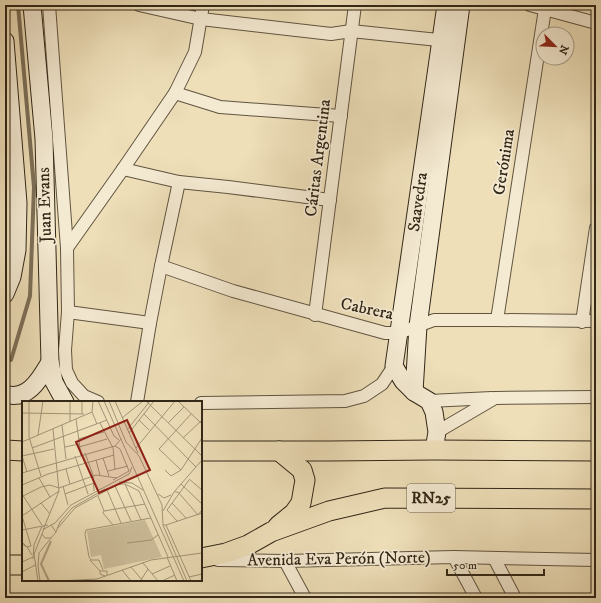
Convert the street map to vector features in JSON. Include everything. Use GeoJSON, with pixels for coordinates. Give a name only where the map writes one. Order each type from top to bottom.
{"type":"FeatureCollection","features":[{"type":"Feature","properties":{"kind":"main road"},"geometry":{"type":"LineString","coordinates":[[202,451],[280,451],[435,441],[596,451]]}},
{"type":"Feature","properties":{"kind":"main road"},"geometry":{"type":"LineString","coordinates":[[5,450],[22,450]]}},
{"type":"Feature","properties":{"kind":"main road"},"geometry":{"type":"LineString","coordinates":[[271,532],[294,513],[301,503],[305,480],[302,470],[280,451]]}},
{"type":"Feature","properties":{"kind":"main road","name":"Avenida Eva Perón (Norte)"},"geometry":{"type":"LineString","coordinates":[[202,559],[226,553],[248,545],[271,532],[329,511],[385,498],[596,499]]}},
{"type":"Feature","properties":{"kind":"main road"},"geometry":{"type":"LineString","coordinates":[[5,565],[22,565]]}},
{"type":"Feature","properties":{"kind":"street","name":"Juan Evans"},"geometry":{"type":"LineString","coordinates":[[32,5],[44,139],[50,362],[54,382],[64,401]]}},
{"type":"Feature","properties":{"kind":"street","name":"Juan Evans"},"geometry":{"type":"LineString","coordinates":[[49,5],[67,248],[68,312],[65,350],[66,370],[72,383],[84,396],[96,401]]}},
{"type":"Feature","properties":{"kind":"street"},"geometry":{"type":"LineString","coordinates":[[139,5],[201,19],[331,34],[351,31],[449,41]]}},
{"type":"Feature","properties":{"kind":"street"},"geometry":{"type":"LineString","coordinates":[[67,248],[175,92],[195,52],[203,5]]}},
{"type":"Feature","properties":{"kind":"street","name":"Cáritas Argentina"},"geometry":{"type":"LineString","coordinates":[[315,315],[355,5]]}},
{"type":"Feature","properties":{"kind":"street","name":"Saavedra"},"geometry":{"type":"LineString","coordinates":[[414,392],[418,326],[449,41],[446,5]]}},
{"type":"Feature","properties":{"kind":"street","name":"Saavedra"},"geometry":{"type":"LineString","coordinates":[[394,366],[449,41],[461,5]]}},
{"type":"Feature","properties":{"kind":"street"},"geometry":{"type":"LineString","coordinates":[[530,5],[544,9],[570,10],[596,23]]}},
{"type":"Feature","properties":{"kind":"street","name":"Gerónima"},"geometry":{"type":"LineString","coordinates":[[498,320],[544,9]]}},
{"type":"Feature","properties":{"kind":"street","name":"Juan Evans"},"geometry":{"type":"LineString","coordinates":[[5,41],[18,203],[17,250],[12,277],[5,294]]}},
{"type":"Feature","properties":{"kind":"street"},"geometry":{"type":"LineString","coordinates":[[175,92],[220,107],[341,116]]}},
{"type":"Feature","properties":{"kind":"street"},"geometry":{"type":"LineString","coordinates":[[123,168],[179,182],[228,186],[330,200]]}},
{"type":"Feature","properties":{"kind":"street"},"geometry":{"type":"LineString","coordinates":[[137,401],[150,323],[179,182]]}},
{"type":"Feature","properties":{"kind":"street"},"geometry":{"type":"LineString","coordinates":[[582,322],[596,228]]}},
{"type":"Feature","properties":{"kind":"street","name":"Cabrera"},"geometry":{"type":"LineString","coordinates":[[161,266],[233,291],[385,334],[399,333],[434,320],[596,321]]}},
{"type":"Feature","properties":{"kind":"street"},"geometry":{"type":"LineString","coordinates":[[68,312],[150,323]]}},
{"type":"Feature","properties":{"kind":"street"},"geometry":{"type":"LineString","coordinates":[[5,394],[19,395],[29,390],[39,380],[50,362]]}},
{"type":"Feature","properties":{"kind":"street"},"geometry":{"type":"LineString","coordinates":[[202,403],[345,401],[364,396],[382,384],[394,366],[403,381],[414,392],[430,401],[495,398],[596,397]]}},
{"type":"Feature","properties":{"kind":"street"},"geometry":{"type":"LineString","coordinates":[[435,441],[495,398]]}},
{"type":"Feature","properties":{"kind":"street"},"geometry":{"type":"LineString","coordinates":[[430,401],[434,412],[435,441]]}},
{"type":"Feature","properties":{"kind":"street"},"geometry":{"type":"LineString","coordinates":[[454,557],[476,598]]}},
{"type":"Feature","properties":{"kind":"street","name":"Avenida Eva Perón (Norte)"},"geometry":{"type":"LineString","coordinates":[[202,559],[285,560],[454,557],[596,560]]}},
{"type":"Feature","properties":{"kind":"street"},"geometry":{"type":"LineString","coordinates":[[494,558],[515,598]]}},
{"type":"Feature","properties":{"kind":"street"},"geometry":{"type":"LineString","coordinates":[[285,560],[305,598]]}},
{"type":"Feature","properties":{"kind":"waterway"},"geometry":{"type":"LineString","coordinates":[[11,360],[30,296],[34,187],[18,5]]}}]}
